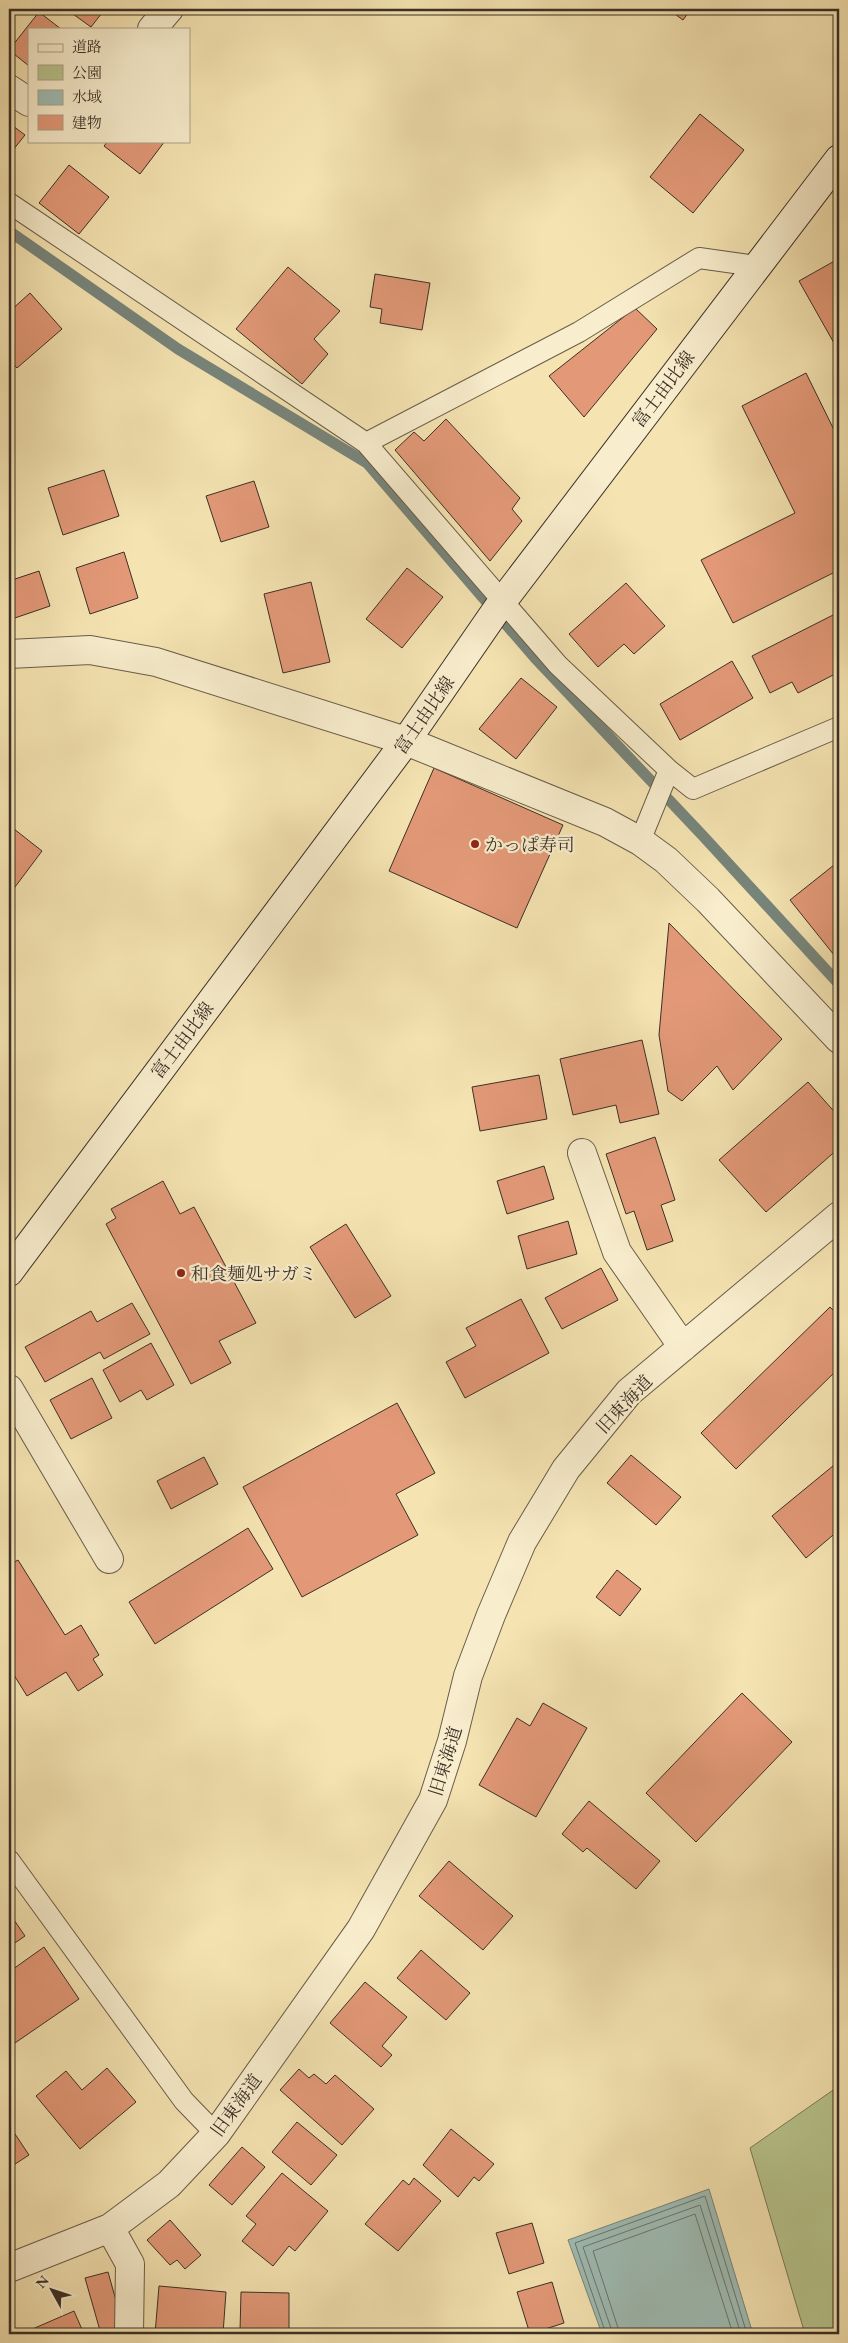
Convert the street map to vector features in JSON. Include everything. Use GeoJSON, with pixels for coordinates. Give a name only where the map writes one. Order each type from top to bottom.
{"type":"FeatureCollection","features":[{"type":"Feature","properties":{"kind":"street"},"geometry":{"type":"LineString","coordinates":[[153,28],[169,9]]}},
{"type":"Feature","properties":{"kind":"street"},"geometry":{"type":"LineString","coordinates":[[9,89],[28,101]]}},
{"type":"Feature","properties":{"kind":"street","name":"富士由比線"},"geometry":{"type":"LineString","coordinates":[[9,1272],[406,741],[502,602],[839,159]]}},
{"type":"Feature","properties":{"kind":"street"},"geometry":{"type":"LineString","coordinates":[[9,654],[90,650],[156,662],[406,741],[605,822],[644,830],[666,860],[708,900],[839,1039]]}},
{"type":"Feature","properties":{"kind":"street"},"geometry":{"type":"LineString","coordinates":[[582,1153],[617,1252],[683,1347]]}},
{"type":"Feature","properties":{"kind":"street","name":"旧東海道"},"geometry":{"type":"LineString","coordinates":[[9,2268],[110,2228],[169,2184],[216,2134],[361,1929],[433,1800],[452,1741],[468,1676],[522,1542],[572,1461],[630,1392],[839,1216]]}},
{"type":"Feature","properties":{"kind":"street"},"geometry":{"type":"LineString","coordinates":[[9,1389],[109,1558]]}},
{"type":"Feature","properties":{"kind":"street"},"geometry":{"type":"LineString","coordinates":[[110,2228],[130,2264],[129,2334]]}},
{"type":"Feature","properties":{"kind":"lane"},"geometry":{"type":"LineString","coordinates":[[9,203],[366,443],[558,665],[668,770],[693,789],[839,727]]}},
{"type":"Feature","properties":{"kind":"lane"},"geometry":{"type":"LineString","coordinates":[[366,443],[579,332],[699,258],[756,266]]}},
{"type":"Feature","properties":{"kind":"lane"},"geometry":{"type":"LineString","coordinates":[[644,830],[668,770]]}},
{"type":"Feature","properties":{"kind":"lane"},"geometry":{"type":"LineString","coordinates":[[9,1860],[184,2101],[216,2134]]}},
{"type":"Feature","properties":{"kind":"green space"},"geometry":{"type":"Polygon","coordinates":[[[839,2086],[839,2334],[805,2334],[750,2148],[839,2086]]]}},
{"type":"Feature","properties":{"kind":"water"},"geometry":{"type":"Polygon","coordinates":[[[709,2189],[753,2334],[602,2334],[568,2240],[709,2189]]]}},
{"type":"Feature","properties":{"kind":"building"},"geometry":{"type":"Polygon","coordinates":[[[66,9],[105,9],[91,27],[66,9]]]}},
{"type":"Feature","properties":{"kind":"building"},"geometry":{"type":"Polygon","coordinates":[[[668,9],[691,9],[683,20],[668,9]]]}},
{"type":"Feature","properties":{"kind":"building"},"geometry":{"type":"Polygon","coordinates":[[[39,12],[60,28],[28,28],[28,65],[9,50],[39,12]]]}},
{"type":"Feature","properties":{"kind":"building"},"geometry":{"type":"Polygon","coordinates":[[[700,114],[744,150],[693,213],[650,177],[700,114]]]}},
{"type":"Feature","properties":{"kind":"building"},"geometry":{"type":"Polygon","coordinates":[[[9,123],[25,135],[9,155],[9,123]]]}},
{"type":"Feature","properties":{"kind":"building"},"geometry":{"type":"Polygon","coordinates":[[[107,142],[164,142],[140,174],[104,146],[107,142]]]}},
{"type":"Feature","properties":{"kind":"building"},"geometry":{"type":"Polygon","coordinates":[[[69,165],[109,197],[79,234],[39,203],[69,165]]]}},
{"type":"Feature","properties":{"kind":"building"},"geometry":{"type":"Polygon","coordinates":[[[838,259],[839,262],[839,352],[799,281],[838,259]]]}},
{"type":"Feature","properties":{"kind":"building"},"geometry":{"type":"Polygon","coordinates":[[[288,267],[340,311],[314,339],[328,354],[302,384],[236,329],[288,267]]]}},
{"type":"Feature","properties":{"kind":"building"},"geometry":{"type":"Polygon","coordinates":[[[375,274],[430,283],[422,330],[380,323],[382,309],[370,307],[375,274]]]}},
{"type":"Feature","properties":{"kind":"building"},"geometry":{"type":"Polygon","coordinates":[[[30,293],[62,329],[17,368],[9,359],[9,312],[30,293]]]}},
{"type":"Feature","properties":{"kind":"building"},"geometry":{"type":"Polygon","coordinates":[[[635,308],[657,329],[584,417],[549,376],[635,308]]]}},
{"type":"Feature","properties":{"kind":"building"},"geometry":{"type":"Polygon","coordinates":[[[806,373],[839,440],[839,570],[733,623],[701,560],[795,513],[742,406],[806,373]]]}},
{"type":"Feature","properties":{"kind":"building"},"geometry":{"type":"Polygon","coordinates":[[[446,419],[520,498],[512,509],[522,521],[490,561],[395,450],[414,432],[424,441],[446,419]]]}},
{"type":"Feature","properties":{"kind":"building"},"geometry":{"type":"Polygon","coordinates":[[[104,470],[119,516],[63,535],[48,488],[104,470]]]}},
{"type":"Feature","properties":{"kind":"building"},"geometry":{"type":"Polygon","coordinates":[[[254,481],[269,527],[221,542],[206,496],[254,481]]]}},
{"type":"Feature","properties":{"kind":"building"},"geometry":{"type":"Polygon","coordinates":[[[124,552],[138,598],[90,614],[76,568],[124,552]]]}},
{"type":"Feature","properties":{"kind":"building"},"geometry":{"type":"Polygon","coordinates":[[[407,568],[443,597],[402,648],[366,619],[407,568]]]}},
{"type":"Feature","properties":{"kind":"building"},"geometry":{"type":"Polygon","coordinates":[[[39,571],[50,606],[9,620],[9,581],[39,571]]]}},
{"type":"Feature","properties":{"kind":"building"},"geometry":{"type":"Polygon","coordinates":[[[311,582],[330,662],[283,673],[264,594],[311,582]]]}},
{"type":"Feature","properties":{"kind":"building"},"geometry":{"type":"Polygon","coordinates":[[[626,583],[665,626],[634,654],[624,644],[598,667],[569,634],[626,583]]]}},
{"type":"Feature","properties":{"kind":"building"},"geometry":{"type":"Polygon","coordinates":[[[839,612],[839,672],[798,693],[792,682],[770,693],[752,656],[839,612]]]}},
{"type":"Feature","properties":{"kind":"building"},"geometry":{"type":"Polygon","coordinates":[[[732,661],[753,698],[680,740],[660,704],[732,661]]]}},
{"type":"Feature","properties":{"kind":"building"},"geometry":{"type":"Polygon","coordinates":[[[521,678],[557,707],[516,759],[479,729],[521,678]]]}},
{"type":"Feature","properties":{"kind":"building"},"geometry":{"type":"Polygon","coordinates":[[[434,768],[563,825],[517,928],[389,871],[434,768]]]}},
{"type":"Feature","properties":{"kind":"building"},"geometry":{"type":"Polygon","coordinates":[[[9,825],[42,851],[9,895],[9,825]]]}},
{"type":"Feature","properties":{"kind":"building"},"geometry":{"type":"Polygon","coordinates":[[[839,861],[839,951],[834,955],[790,900],[839,861]]]}},
{"type":"Feature","properties":{"kind":"building"},"geometry":{"type":"Polygon","coordinates":[[[669,923],[782,1039],[733,1090],[717,1066],[682,1101],[668,1091],[659,1035],[669,923]]]}},
{"type":"Feature","properties":{"kind":"building"},"geometry":{"type":"Polygon","coordinates":[[[642,1040],[659,1114],[620,1123],[616,1105],[573,1115],[560,1059],[642,1040]]]}},
{"type":"Feature","properties":{"kind":"building"},"geometry":{"type":"Polygon","coordinates":[[[539,1075],[547,1119],[480,1131],[472,1087],[539,1075]]]}},
{"type":"Feature","properties":{"kind":"building"},"geometry":{"type":"Polygon","coordinates":[[[808,1082],[839,1117],[839,1148],[766,1212],[719,1160],[808,1082]]]}},
{"type":"Feature","properties":{"kind":"building"},"geometry":{"type":"Polygon","coordinates":[[[655,1137],[675,1200],[661,1205],[673,1241],[647,1250],[634,1211],[626,1214],[606,1154],[655,1137]]]}},
{"type":"Feature","properties":{"kind":"building"},"geometry":{"type":"Polygon","coordinates":[[[544,1166],[554,1199],[507,1214],[497,1181],[544,1166]]]}},
{"type":"Feature","properties":{"kind":"building","name":"和食麺処サガミ"},"geometry":{"type":"Polygon","coordinates":[[[163,1181],[180,1214],[194,1207],[256,1323],[219,1341],[231,1363],[191,1384],[106,1224],[116,1218],[111,1209],[163,1181]]]}},
{"type":"Feature","properties":{"kind":"building"},"geometry":{"type":"Polygon","coordinates":[[[568,1221],[577,1254],[527,1269],[518,1236],[568,1221]]]}},
{"type":"Feature","properties":{"kind":"building"},"geometry":{"type":"Polygon","coordinates":[[[346,1224],[391,1296],[355,1318],[310,1247],[346,1224]]]}},
{"type":"Feature","properties":{"kind":"building"},"geometry":{"type":"Polygon","coordinates":[[[601,1268],[618,1300],[562,1329],[545,1298],[601,1268]]]}},
{"type":"Feature","properties":{"kind":"building"},"geometry":{"type":"Polygon","coordinates":[[[521,1299],[549,1353],[465,1398],[446,1362],[476,1346],[466,1328],[521,1299]]]}},
{"type":"Feature","properties":{"kind":"building"},"geometry":{"type":"Polygon","coordinates":[[[132,1303],[150,1334],[104,1359],[100,1352],[45,1382],[25,1347],[91,1311],[97,1322],[132,1303]]]}},
{"type":"Feature","properties":{"kind":"building"},"geometry":{"type":"Polygon","coordinates":[[[830,1307],[839,1316],[839,1368],[736,1469],[701,1433],[830,1307]]]}},
{"type":"Feature","properties":{"kind":"building"},"geometry":{"type":"Polygon","coordinates":[[[151,1343],[174,1385],[147,1400],[141,1390],[120,1402],[103,1370],[151,1343]]]}},
{"type":"Feature","properties":{"kind":"building"},"geometry":{"type":"Polygon","coordinates":[[[92,1378],[112,1418],[71,1439],[50,1400],[92,1378]]]}},
{"type":"Feature","properties":{"kind":"building"},"geometry":{"type":"Polygon","coordinates":[[[397,1403],[435,1473],[396,1494],[418,1535],[302,1597],[243,1487],[397,1403]]]}},
{"type":"Feature","properties":{"kind":"building"},"geometry":{"type":"Polygon","coordinates":[[[631,1455],[681,1497],[656,1525],[607,1483],[631,1455]]]}},
{"type":"Feature","properties":{"kind":"building"},"geometry":{"type":"Polygon","coordinates":[[[204,1457],[218,1484],[171,1509],[157,1481],[204,1457]]]}},
{"type":"Feature","properties":{"kind":"building"},"geometry":{"type":"Polygon","coordinates":[[[839,1461],[839,1530],[806,1558],[772,1516],[839,1461]]]}},
{"type":"Feature","properties":{"kind":"building"},"geometry":{"type":"Polygon","coordinates":[[[248,1528],[273,1569],[155,1644],[129,1602],[248,1528]]]}},
{"type":"Feature","properties":{"kind":"building"},"geometry":{"type":"Polygon","coordinates":[[[18,1560],[65,1635],[81,1625],[99,1655],[93,1659],[103,1675],[78,1691],[66,1672],[27,1696],[9,1667],[9,1565],[18,1560]]]}},
{"type":"Feature","properties":{"kind":"building"},"geometry":{"type":"Polygon","coordinates":[[[617,1570],[641,1589],[620,1616],[596,1597],[617,1570]]]}},
{"type":"Feature","properties":{"kind":"building"},"geometry":{"type":"Polygon","coordinates":[[[742,1693],[792,1742],[696,1842],[646,1793],[742,1693]]]}},
{"type":"Feature","properties":{"kind":"building"},"geometry":{"type":"Polygon","coordinates":[[[543,1703],[587,1728],[536,1817],[479,1785],[517,1718],[530,1726],[543,1703]]]}},
{"type":"Feature","properties":{"kind":"building"},"geometry":{"type":"Polygon","coordinates":[[[589,1801],[660,1861],[636,1889],[587,1848],[583,1852],[562,1834],[589,1801]]]}},
{"type":"Feature","properties":{"kind":"building"},"geometry":{"type":"Polygon","coordinates":[[[449,1861],[513,1916],[483,1950],[419,1896],[449,1861]]]}},
{"type":"Feature","properties":{"kind":"building"},"geometry":{"type":"Polygon","coordinates":[[[12,1917],[25,1936],[9,1947],[9,1919],[12,1917]]]}},
{"type":"Feature","properties":{"kind":"building"},"geometry":{"type":"Polygon","coordinates":[[[44,1947],[79,1999],[12,2045],[9,2039],[9,1972],[44,1947]]]}},
{"type":"Feature","properties":{"kind":"building"},"geometry":{"type":"Polygon","coordinates":[[[421,1950],[470,1993],[446,2020],[397,1978],[421,1950]]]}},
{"type":"Feature","properties":{"kind":"building"},"geometry":{"type":"Polygon","coordinates":[[[365,1982],[407,2017],[382,2046],[392,2055],[381,2067],[330,2023],[365,1982]]]}},
{"type":"Feature","properties":{"kind":"building"},"geometry":{"type":"Polygon","coordinates":[[[107,2068],[136,2102],[80,2149],[36,2096],[66,2071],[82,2090],[107,2068]]]}},
{"type":"Feature","properties":{"kind":"building"},"geometry":{"type":"Polygon","coordinates":[[[299,2069],[309,2078],[314,2074],[326,2084],[335,2075],[374,2109],[342,2145],[280,2090],[299,2069]]]}},
{"type":"Feature","properties":{"kind":"building"},"geometry":{"type":"Polygon","coordinates":[[[297,2122],[337,2155],[311,2185],[272,2152],[297,2122]]]}},
{"type":"Feature","properties":{"kind":"building"},"geometry":{"type":"Polygon","coordinates":[[[9,2125],[29,2155],[9,2168],[9,2125]]]}},
{"type":"Feature","properties":{"kind":"building"},"geometry":{"type":"Polygon","coordinates":[[[451,2129],[494,2164],[479,2181],[474,2177],[458,2197],[423,2165],[451,2129]]]}},
{"type":"Feature","properties":{"kind":"building"},"geometry":{"type":"Polygon","coordinates":[[[242,2147],[265,2167],[232,2205],[209,2185],[242,2147]]]}},
{"type":"Feature","properties":{"kind":"building"},"geometry":{"type":"Polygon","coordinates":[[[282,2173],[328,2211],[295,2251],[289,2246],[273,2266],[242,2241],[256,2224],[246,2216],[282,2173]]]}},
{"type":"Feature","properties":{"kind":"building"},"geometry":{"type":"Polygon","coordinates":[[[414,2178],[441,2201],[398,2251],[365,2224],[403,2180],[409,2185],[414,2178]]]}},
{"type":"Feature","properties":{"kind":"building"},"geometry":{"type":"Polygon","coordinates":[[[170,2220],[201,2255],[185,2269],[177,2260],[170,2265],[147,2240],[170,2220]]]}},
{"type":"Feature","properties":{"kind":"building"},"geometry":{"type":"Polygon","coordinates":[[[532,2223],[544,2263],[509,2274],[496,2233],[532,2223]]]}},
{"type":"Feature","properties":{"kind":"building"},"geometry":{"type":"Polygon","coordinates":[[[108,2272],[124,2329],[101,2334],[85,2278],[108,2272]]]}},
{"type":"Feature","properties":{"kind":"building"},"geometry":{"type":"Polygon","coordinates":[[[552,2282],[564,2323],[530,2334],[517,2292],[552,2282]]]}},
{"type":"Feature","properties":{"kind":"building"},"geometry":{"type":"Polygon","coordinates":[[[159,2286],[226,2292],[223,2334],[155,2334],[159,2286]]]}},
{"type":"Feature","properties":{"kind":"building"},"geometry":{"type":"Polygon","coordinates":[[[241,2292],[289,2293],[289,2332],[240,2331],[241,2292]]]}},
{"type":"Feature","properties":{"kind":"building"},"geometry":{"type":"Polygon","coordinates":[[[74,2311],[84,2334],[21,2334],[74,2311]]]}},
{"type":"Feature","properties":{"kind":"waterway"},"geometry":{"type":"LineString","coordinates":[[9,231],[178,349],[367,463],[535,658],[704,837],[839,984]]}},
{"type":"Feature","properties":{"kind":"place","name":"かっぱ寿司"},"geometry":{"type":"Point","coordinates":[475,844]}},
{"type":"Feature","properties":{"kind":"place","name":"和食麺処サガミ"},"geometry":{"type":"Point","coordinates":[181,1273]}}]}
